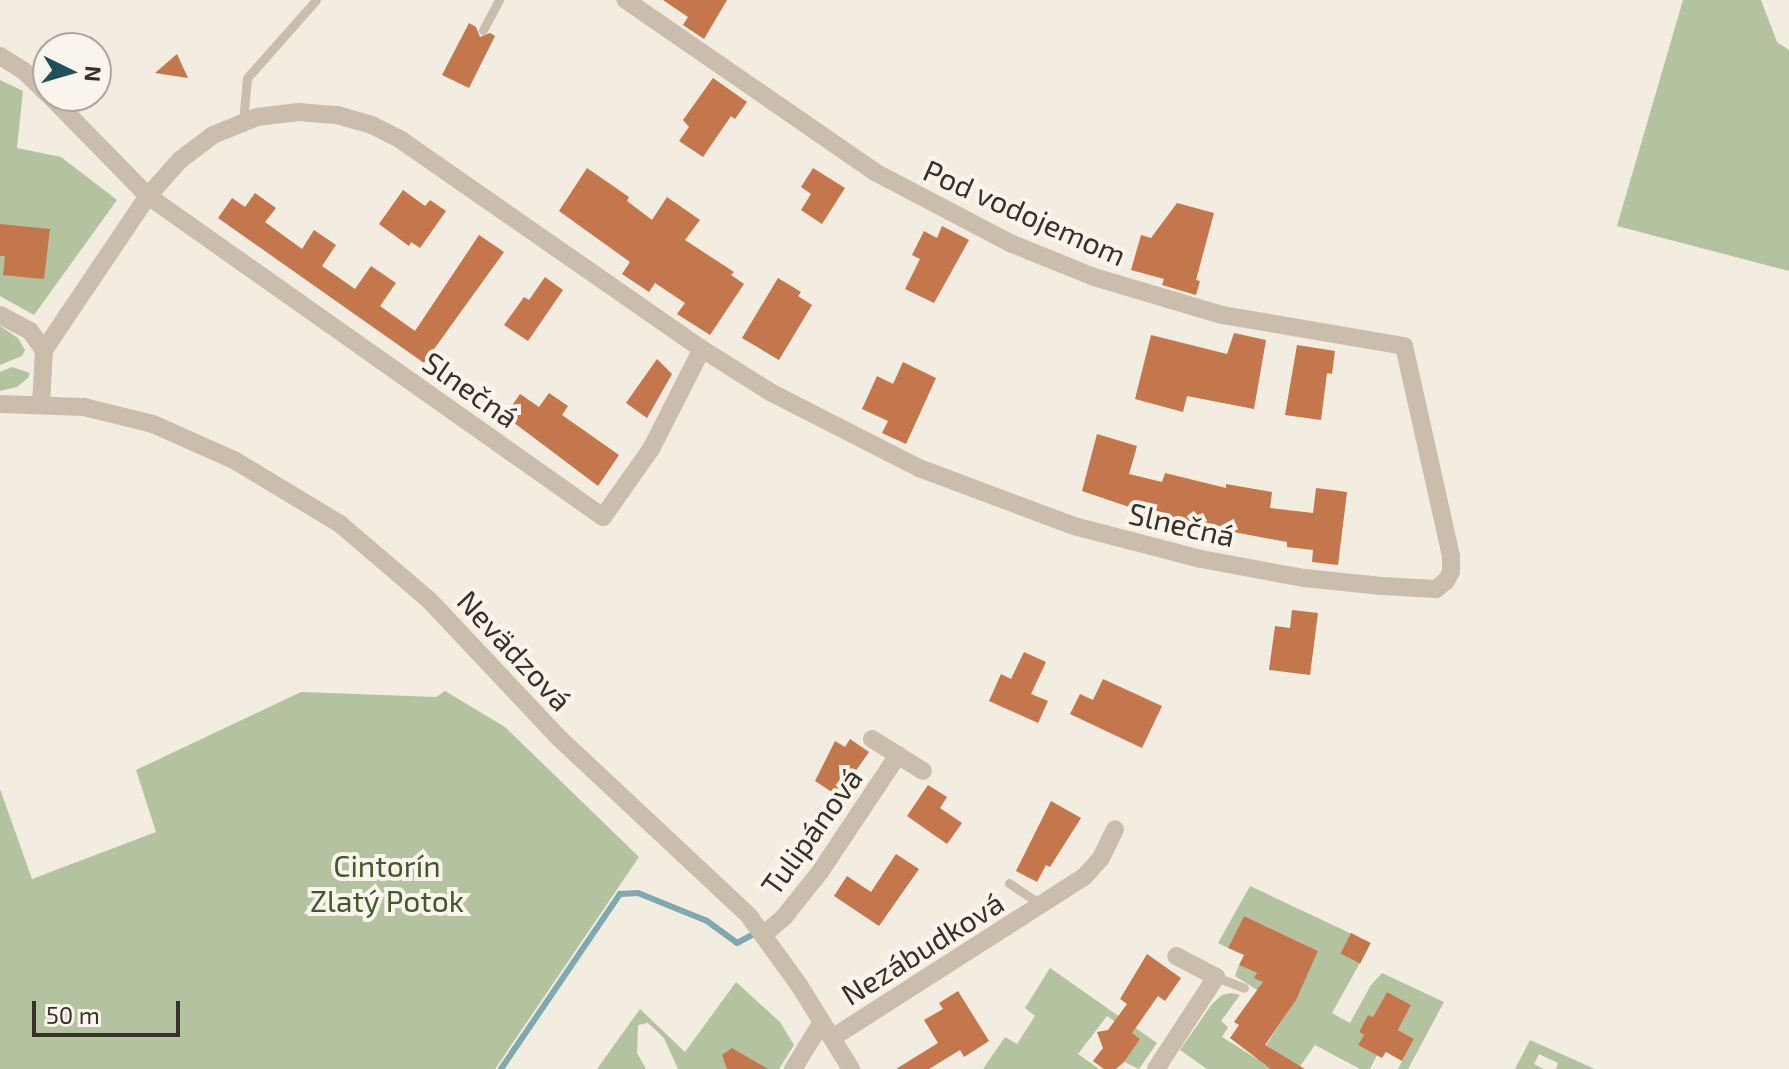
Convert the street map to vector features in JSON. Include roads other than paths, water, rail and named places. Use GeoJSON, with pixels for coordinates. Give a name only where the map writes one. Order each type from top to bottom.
{"type":"FeatureCollection","features":[{"type":"Feature","properties":{"kind":"street","name":"Pod vodojemom"},"geometry":{"type":"LineString","coordinates":[[626,0],[875,172],[1010,243],[1094,277],[1222,315],[1404,346]]}},
{"type":"Feature","properties":{"kind":"street"},"geometry":{"type":"LineString","coordinates":[[0,56],[32,79]]}},
{"type":"Feature","properties":{"kind":"street"},"geometry":{"type":"LineString","coordinates":[[66,112],[148,196]]}},
{"type":"Feature","properties":{"kind":"street","name":"Slnečná"},"geometry":{"type":"LineString","coordinates":[[44,350],[148,196],[196,147],[243,122],[280,113],[317,113],[355,120],[386,132],[437,163],[702,349],[772,393],[878,449],[958,484],[1060,521],[1142,545],[1257,570],[1382,586],[1436,589],[1451,572],[1451,556],[1404,346]]}},
{"type":"Feature","properties":{"kind":"street","name":"Slnečná"},"geometry":{"type":"LineString","coordinates":[[148,196],[603,517],[651,449],[702,349]]}},
{"type":"Feature","properties":{"kind":"street"},"geometry":{"type":"LineString","coordinates":[[0,315],[30,331],[44,350],[41,403],[0,404]]}},
{"type":"Feature","properties":{"kind":"street","name":"Nevädzová"},"geometry":{"type":"LineString","coordinates":[[41,403],[100,410],[153,424],[234,460],[340,524],[430,601],[558,737],[764,934],[851,1069]]}},
{"type":"Feature","properties":{"kind":"street","name":"Tulipánová"},"geometry":{"type":"LineString","coordinates":[[872,739],[923,771]]}},
{"type":"Feature","properties":{"kind":"street","name":"Tulipánová"},"geometry":{"type":"LineString","coordinates":[[764,934],[784,917],[820,872],[898,755]]}},
{"type":"Feature","properties":{"kind":"street","name":"Nezábudková"},"geometry":{"type":"LineString","coordinates":[[793,1069],[827,1030],[1042,905],[1084,877],[1101,858],[1115,829]]}},
{"type":"Feature","properties":{"kind":"street"},"geometry":{"type":"LineString","coordinates":[[1156,1069],[1216,977],[1176,956]]}},
{"type":"Feature","properties":{"kind":"lane"},"geometry":{"type":"LineString","coordinates":[[243,122],[247,78],[316,0]]}},
{"type":"Feature","properties":{"kind":"lane"},"geometry":{"type":"LineString","coordinates":[[483,30],[499,0]]}},
{"type":"Feature","properties":{"kind":"lane","name":"Nezábudková"},"geometry":{"type":"LineString","coordinates":[[1009,883],[1042,905]]}},
{"type":"Feature","properties":{"kind":"lane"},"geometry":{"type":"LineString","coordinates":[[1216,977],[1244,988]]}},
{"type":"Feature","properties":{"kind":"waterway"},"geometry":{"type":"LineString","coordinates":[[501,1069],[620,894],[638,893],[707,921],[737,943],[752,935]]}},
{"type":"Feature","properties":{"kind":"park label","name":"Cintorín Zlatý Potok"},"geometry":{"type":"Point","coordinates":[387,882]}}]}
